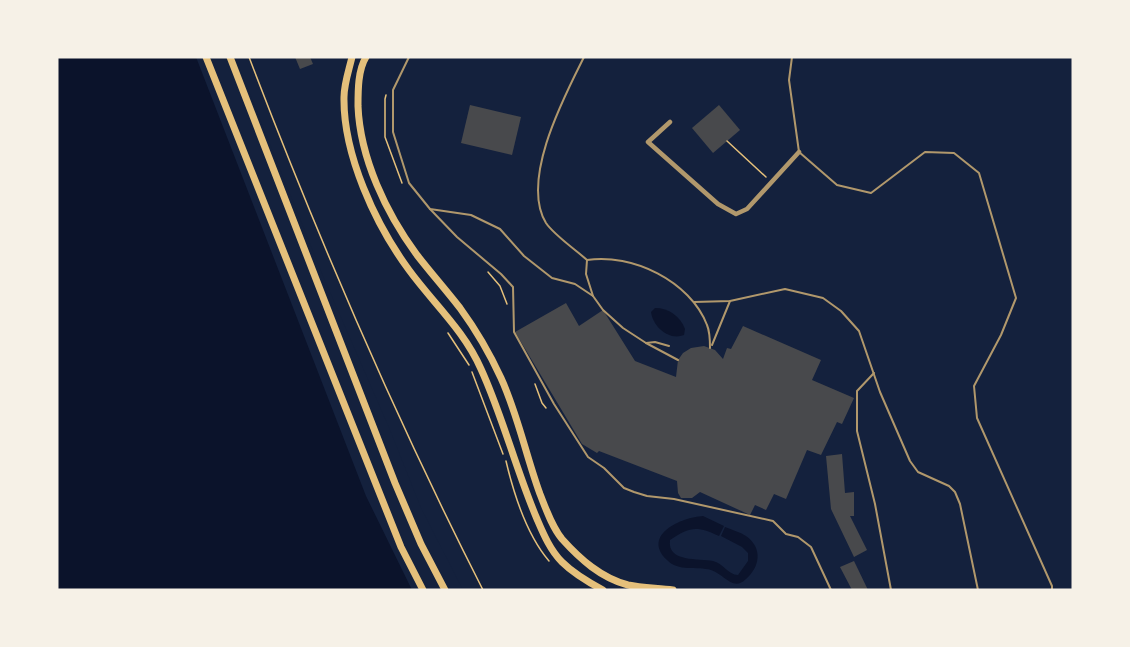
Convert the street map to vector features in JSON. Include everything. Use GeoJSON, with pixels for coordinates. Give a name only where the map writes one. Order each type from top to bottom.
{"type":"FeatureCollection","features":[{"type":"Feature","properties":{"kind":"main road"},"geometry":{"type":"LineString","coordinates":[[207,57],[401,548],[423,590]]}},
{"type":"Feature","properties":{"kind":"main road"},"geometry":{"type":"LineString","coordinates":[[230,57],[395,483],[421,544],[445,590]]}},
{"type":"Feature","properties":{"kind":"main road"},"geometry":{"type":"LineString","coordinates":[[352,57],[344,95],[345,132],[356,168],[382,228],[409,270],[464,338],[481,368],[530,503],[546,539],[560,561],[579,577],[603,590]]}},
{"type":"Feature","properties":{"kind":"main road"},"geometry":{"type":"LineString","coordinates":[[366,57],[358,91],[359,128],[372,171],[397,225],[484,344],[502,380],[545,508],[560,536],[582,560],[608,578],[629,585],[673,590]]}},
{"type":"Feature","properties":{"kind":"street"},"geometry":{"type":"LineString","coordinates":[[670,122],[648,142],[718,204],[736,214],[747,208],[799,152]]}},
{"type":"Feature","properties":{"kind":"lane"},"geometry":{"type":"LineString","coordinates":[[409,57],[393,90],[393,132],[409,183],[457,237],[513,287],[514,332],[554,405],[588,457],[604,468],[624,488],[634,492],[773,521],[786,534],[798,537],[811,547],[831,590]]}},
{"type":"Feature","properties":{"kind":"lane"},"geometry":{"type":"LineString","coordinates":[[584,57],[561,103],[539,169],[538,200],[546,223],[587,260],[602,258],[631,262],[672,282],[694,302],[708,328],[711,348],[730,301]]}},
{"type":"Feature","properties":{"kind":"lane"},"geometry":{"type":"LineString","coordinates":[[792,57],[789,80],[799,152],[837,185],[871,193],[925,152],[954,153],[979,173],[1017,298],[1001,335],[974,386],[977,418],[1052,590]]}},
{"type":"Feature","properties":{"kind":"lane"},"geometry":{"type":"LineString","coordinates":[[430,209],[471,215],[500,229],[524,256],[552,278],[575,284],[593,296]]}},
{"type":"Feature","properties":{"kind":"lane"},"geometry":{"type":"LineString","coordinates":[[587,260],[586,274],[593,296],[603,310],[623,328],[678,360]]}},
{"type":"Feature","properties":{"kind":"lane"},"geometry":{"type":"LineString","coordinates":[[694,302],[730,301],[785,288],[824,298],[841,311],[859,331],[880,392],[910,461],[918,472],[949,486],[955,492],[960,504],[978,590]]}},
{"type":"Feature","properties":{"kind":"lane"},"geometry":{"type":"LineString","coordinates":[[646,343],[655,342],[669,346]]}},
{"type":"Feature","properties":{"kind":"lane"},"geometry":{"type":"LineString","coordinates":[[874,373],[857,391],[856,431],[875,504],[891,590]]}},
{"type":"Feature","properties":{"kind":"path"},"geometry":{"type":"LineString","coordinates":[[249,57],[294,175],[355,320],[483,590]]}},
{"type":"Feature","properties":{"kind":"path"},"geometry":{"type":"LineString","coordinates":[[727,141],[771,182]]}},
{"type":"Feature","properties":{"kind":"path"},"geometry":{"type":"LineString","coordinates":[[444,326],[470,367],[505,458],[524,519],[537,544],[553,565]]}},
{"type":"Feature","properties":{"kind":"water"},"geometry":{"type":"Polygon","coordinates":[[[57,57],[232,57],[419,510],[460,590],[57,590],[57,57]]]}},
{"type":"Feature","properties":{"kind":"water"},"geometry":{"type":"Polygon","coordinates":[[[655,308],[665,309],[677,317],[685,329],[684,335],[673,336],[658,327],[651,312],[655,308]]]}},
{"type":"Feature","properties":{"kind":"water"},"geometry":{"type":"Polygon","coordinates":[[[703,516],[724,526],[719,536],[700,529],[683,532],[670,540],[673,553],[685,558],[713,561],[738,575],[748,561],[748,553],[742,547],[721,536],[725,527],[741,533],[755,546],[758,558],[751,574],[741,583],[728,581],[711,570],[671,564],[660,551],[661,535],[667,529],[685,520],[703,516]]]}},
{"type":"Feature","properties":{"kind":"pier"},"geometry":{"type":"Polygon","coordinates":[[[196,57],[235,57],[323,276],[421,508],[463,590],[412,590],[366,496],[196,57]]]}},
{"type":"Feature","properties":{"kind":"building"},"geometry":{"type":"Polygon","coordinates":[[[295,57],[310,57],[313,64],[300,69],[295,57]]]}},
{"type":"Feature","properties":{"kind":"building"},"geometry":{"type":"Polygon","coordinates":[[[470,105],[521,117],[512,155],[461,143],[470,105]]]}},
{"type":"Feature","properties":{"kind":"building"},"geometry":{"type":"Polygon","coordinates":[[[719,105],[740,130],[713,153],[692,128],[719,105]]]}},
{"type":"Feature","properties":{"kind":"building"},"geometry":{"type":"Polygon","coordinates":[[[566,303],[579,326],[603,310],[635,361],[676,377],[678,360],[683,353],[691,348],[704,346],[715,350],[723,359],[727,348],[731,349],[743,326],[821,360],[812,380],[854,398],[842,424],[837,422],[821,455],[807,450],[786,499],[774,494],[766,510],[755,505],[750,515],[700,492],[692,498],[681,498],[677,481],[599,451],[597,453],[582,444],[515,332],[566,303]]]}},
{"type":"Feature","properties":{"kind":"building"},"geometry":{"type":"Polygon","coordinates":[[[842,454],[845,493],[854,492],[854,516],[850,516],[867,550],[854,557],[831,509],[826,456],[842,454]]]}},
{"type":"Feature","properties":{"kind":"building"},"geometry":{"type":"Polygon","coordinates":[[[854,561],[868,590],[852,590],[840,567],[854,561]]]}}]}
